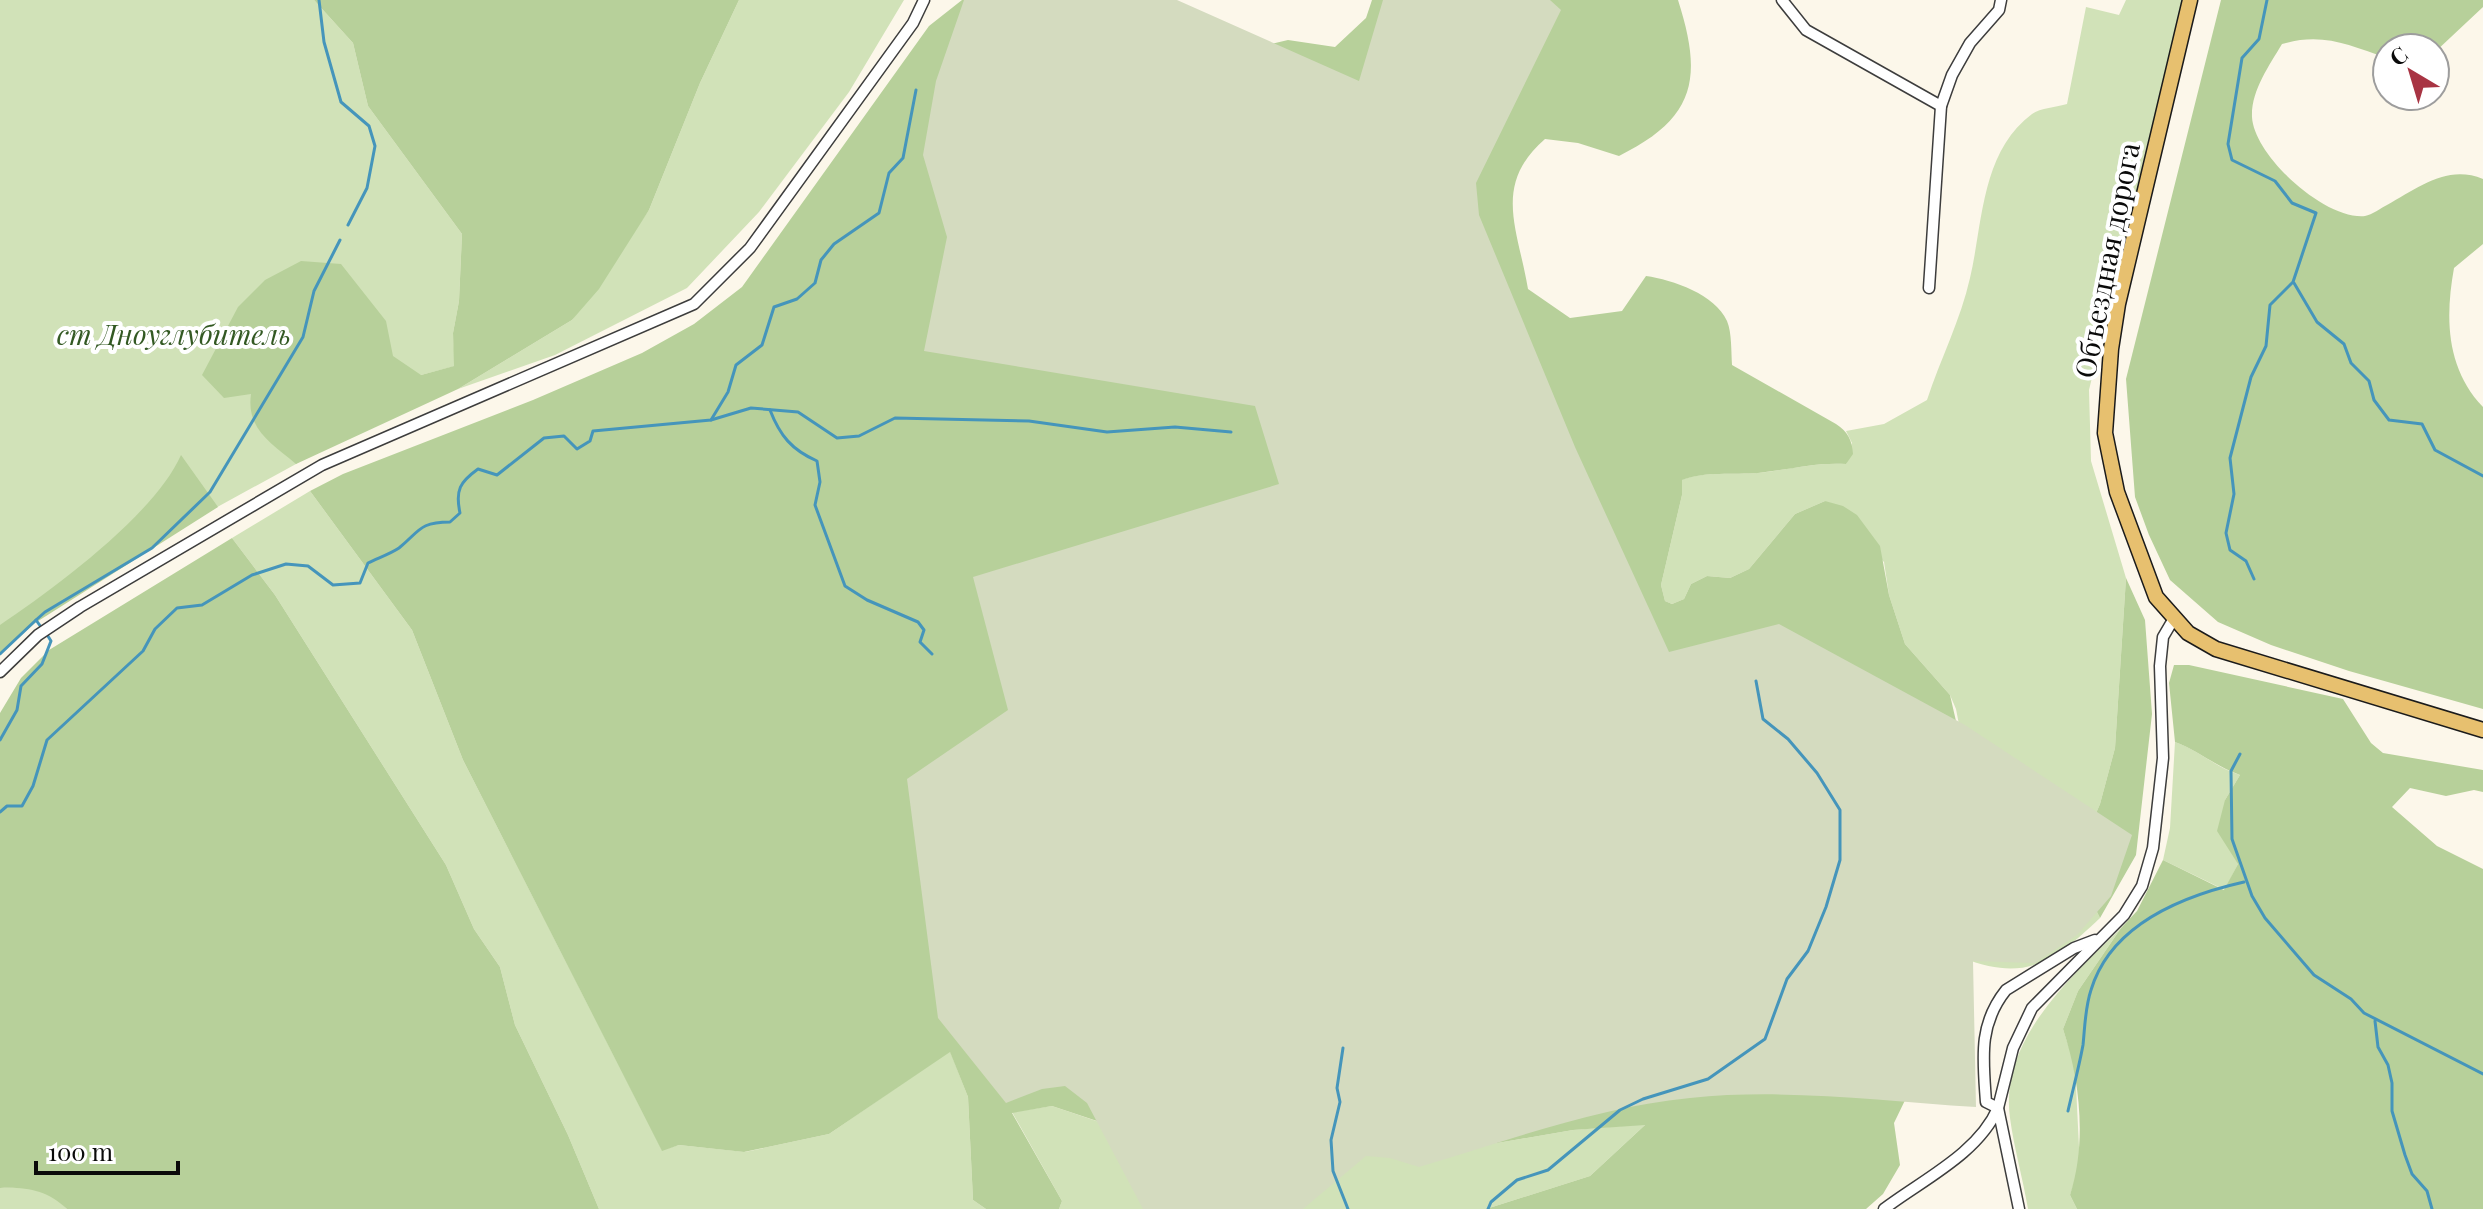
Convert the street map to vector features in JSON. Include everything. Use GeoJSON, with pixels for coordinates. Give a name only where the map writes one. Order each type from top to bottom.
{"type":"FeatureCollection","features":[{"type":"Feature","properties":{"kind":"main road","name":"Объездная дорога"},"geometry":{"type":"LineString","coordinates":[[2190,0],[2118,304],[2105,402],[2105,433],[2117,492],[2156,597],[2173,620],[2216,649],[2483,730]]}},
{"type":"Feature","properties":{"kind":"street"},"geometry":{"type":"LineString","coordinates":[[0,672],[50,626],[233,514],[322,465],[694,304],[750,248],[913,23],[924,0]]}},
{"type":"Feature","properties":{"kind":"street"},"geometry":{"type":"LineString","coordinates":[[1782,0],[1806,30],[1941,106]]}},
{"type":"Feature","properties":{"kind":"street"},"geometry":{"type":"LineString","coordinates":[[1929,288],[1941,106],[1958,64],[1970,43],[1999,10],[2001,0]]}},
{"type":"Feature","properties":{"kind":"street"},"geometry":{"type":"LineString","coordinates":[[1884,1209],[1981,1136],[1998,1108],[2013,1048],[2032,1008],[2124,915],[2142,886],[2153,848],[2163,758],[2160,666],[2163,637],[2173,620]]}},
{"type":"Feature","properties":{"kind":"street"},"geometry":{"type":"LineString","coordinates":[[2019,1209],[2012,1162],[1998,1108],[1986,1102],[1984,1064],[1990,1010],[2006,990],[2074,948],[2101,939]]}},
{"type":"Feature","properties":{"kind":"green space","name":"ст Дноуглубитель"},"geometry":{"type":"Polygon","coordinates":[[[0,0],[314,0],[353,43],[368,106],[462,234],[459,301],[453,333],[455,366],[421,375],[296,464],[29,610],[0,648],[0,0]]]}},
{"type":"Feature","properties":{"kind":"green space"},"geometry":{"type":"Polygon","coordinates":[[[314,0],[739,0],[700,83],[649,210],[599,289],[572,320],[458,389],[296,464],[269,442],[256,426],[250,406],[251,394],[224,398],[202,375],[238,307],[265,280],[301,261],[341,264],[386,321],[393,356],[421,375],[454,366],[453,333],[459,301],[462,234],[368,106],[353,43],[314,0]]]}},
{"type":"Feature","properties":{"kind":"green space"},"geometry":{"type":"Polygon","coordinates":[[[739,0],[904,0],[849,92],[759,212],[687,288],[555,355],[458,389],[572,320],[649,210],[700,83],[739,0]]]}},
{"type":"Feature","properties":{"kind":"green space"},"geometry":{"type":"Polygon","coordinates":[[[962,0],[1062,0],[1246,50],[1288,40],[1335,47],[1366,18],[1372,0],[1678,0],[1686,28],[1691,74],[1687,93],[1678,111],[1645,142],[1619,156],[1578,143],[1545,139],[1519,173],[1514,191],[1515,227],[1528,289],[1570,318],[1622,311],[1646,276],[1692,290],[1713,303],[1727,321],[1732,365],[1836,424],[1850,440],[1853,454],[1846,464],[1812,465],[1758,473],[1710,474],[1682,480],[1682,495],[1661,585],[1665,601],[1672,604],[1684,599],[1691,584],[1707,576],[1730,578],[1749,569],[1795,514],[1825,501],[1843,506],[1857,515],[1880,546],[1889,595],[1905,644],[1950,695],[1970,782],[1909,1092],[1894,1123],[1900,1165],[1883,1194],[1866,1209],[1486,1209],[1590,1176],[1645,1125],[1573,1130],[1463,1149],[1118,1128],[1052,1106],[1012,1113],[1062,1201],[1059,1209],[986,1209],[973,1200],[968,1097],[950,1052],[829,1134],[744,1152],[679,1145],[662,1151],[463,760],[412,630],[310,491],[343,474],[533,400],[642,353],[694,324],[742,287],[929,26],[962,0]]]}},
{"type":"Feature","properties":{"kind":"green space"},"geometry":{"type":"Polygon","coordinates":[[[964,0],[1177,0],[1359,81],[1383,0],[1550,0],[1561,10],[1476,183],[1479,215],[1575,447],[1669,652],[1779,624],[1965,725],[2132,835],[2111,896],[2077,935],[2035,963],[1973,961],[1976,1107],[1761,1094],[1655,1102],[1587,1117],[1419,1167],[1390,1158],[1366,1156],[1303,1209],[1143,1209],[1087,1103],[1065,1086],[1042,1089],[1006,1103],[938,1018],[907,779],[1008,710],[973,577],[1279,484],[1255,406],[924,351],[947,237],[923,155],[936,81],[964,0]]]}},
{"type":"Feature","properties":{"kind":"green space"},"geometry":{"type":"Polygon","coordinates":[[[2126,0],[2183,0],[2089,390],[2091,461],[2126,578],[2115,748],[2100,804],[2085,839],[2090,898],[2100,918],[2052,957],[2021,968],[2004,968],[1963,958],[1970,782],[1956,709],[1950,695],[1905,644],[1889,595],[1884,562],[1825,501],[1795,514],[1749,569],[1730,578],[1707,576],[1691,584],[1684,599],[1672,604],[1665,601],[1661,585],[1682,495],[1681,480],[1709,474],[1757,473],[1812,465],[1846,464],[1852,443],[1846,431],[1884,424],[1927,400],[1966,293],[1993,168],[2015,130],[2032,114],[2067,104],[2086,7],[2119,15],[2126,0]]]}},
{"type":"Feature","properties":{"kind":"green space"},"geometry":{"type":"Polygon","coordinates":[[[2221,0],[2483,0],[2483,7],[2451,37],[2451,32],[2371,32],[2371,53],[2323,40],[2282,44],[2258,88],[2252,117],[2265,149],[2294,183],[2331,208],[2349,214],[2371,214],[2422,185],[2445,176],[2470,175],[2483,179],[2483,244],[2454,268],[2449,324],[2455,359],[2471,392],[2483,407],[2483,709],[2271,645],[2218,622],[2170,580],[2135,497],[2126,379],[2221,0]]]}},
{"type":"Feature","properties":{"kind":"green space"},"geometry":{"type":"Polygon","coordinates":[[[181,455],[218,507],[35,623],[0,654],[0,625],[75,571],[127,525],[168,478],[181,455]]]}},
{"type":"Feature","properties":{"kind":"green space"},"geometry":{"type":"Polygon","coordinates":[[[310,491],[412,630],[463,760],[662,1150],[679,1145],[745,1152],[829,1134],[950,1051],[968,1097],[973,1200],[986,1209],[599,1209],[568,1135],[515,1025],[500,967],[474,929],[446,865],[275,595],[232,538],[310,491]]]}},
{"type":"Feature","properties":{"kind":"green space"},"geometry":{"type":"Polygon","coordinates":[[[232,538],[275,595],[446,865],[474,929],[500,967],[515,1025],[568,1135],[599,1209],[67,1209],[36,1191],[0,1188],[0,713],[21,678],[49,650],[232,538]]]}},
{"type":"Feature","properties":{"kind":"green space"},"geometry":{"type":"Polygon","coordinates":[[[2126,578],[2145,620],[2152,714],[2136,855],[2100,918],[2090,898],[2085,839],[2100,804],[2115,748],[2126,578]]]}},
{"type":"Feature","properties":{"kind":"green space"},"geometry":{"type":"Polygon","coordinates":[[[2174,665],[2189,665],[2343,699],[2371,743],[2383,753],[2483,770],[2483,792],[2474,790],[2446,796],[2410,788],[2392,807],[2437,846],[2483,869],[2483,1209],[2077,1209],[2070,1195],[2078,1154],[2079,1112],[2074,1069],[2063,1029],[2078,991],[2121,928],[2137,911],[2163,860],[2224,890],[2238,864],[2217,831],[2225,800],[2240,775],[2175,742],[2169,683],[2174,665]]]}},
{"type":"Feature","properties":{"kind":"green space"},"geometry":{"type":"Polygon","coordinates":[[[2175,742],[2240,775],[2225,800],[2238,864],[2225,890],[2163,860],[2170,828],[2175,742]]]}},
{"type":"Feature","properties":{"kind":"green space"},"geometry":{"type":"Polygon","coordinates":[[[2121,928],[2078,991],[2063,1029],[2075,1066],[2079,1169],[2070,1195],[2077,1209],[2028,1209],[2010,1118],[2010,1089],[2016,1062],[2027,1037],[2061,989],[2121,928]]]}},
{"type":"Feature","properties":{"kind":"green space"},"geometry":{"type":"Polygon","coordinates":[[[1052,1106],[1117,1128],[1175,1209],[1059,1209],[1062,1201],[1012,1112],[1052,1106]]]}},
{"type":"Feature","properties":{"kind":"green space"},"geometry":{"type":"Polygon","coordinates":[[[1646,1124],[1590,1176],[1486,1209],[1270,1209],[1286,1160],[1463,1149],[1573,1130],[1646,1124]]]}},
{"type":"Feature","properties":{"kind":"green space"},"geometry":{"type":"Polygon","coordinates":[[[27,1187],[54,1196],[67,1209],[0,1209],[0,1188],[27,1187]]]}},
{"type":"Feature","properties":{"kind":"waterway"},"geometry":{"type":"LineString","coordinates":[[319,0],[324,42],[341,102],[369,126],[375,146],[367,188],[348,225]]}},
{"type":"Feature","properties":{"kind":"waterway"},"geometry":{"type":"LineString","coordinates":[[2254,579],[2246,561],[2230,550],[2226,533],[2234,494],[2230,458],[2251,377],[2266,346],[2270,305],[2293,282],[2316,213],[2292,203],[2275,181],[2232,160],[2228,144],[2242,58],[2259,39],[2267,0]]}},
{"type":"Feature","properties":{"kind":"waterway"},"geometry":{"type":"LineString","coordinates":[[711,420],[728,392],[736,365],[762,345],[774,307],[797,299],[815,283],[821,260],[834,244],[879,213],[889,173],[903,158],[916,90]]}},
{"type":"Feature","properties":{"kind":"waterway"},"geometry":{"type":"LineString","coordinates":[[41,627],[36,620],[45,612],[152,548],[210,492],[303,337],[314,291],[340,240]]}},
{"type":"Feature","properties":{"kind":"waterway"},"geometry":{"type":"LineString","coordinates":[[2294,283],[2317,322],[2344,344],[2351,363],[2369,381],[2374,400],[2389,420],[2422,424],[2435,450],[2483,476]]}},
{"type":"Feature","properties":{"kind":"waterway"},"geometry":{"type":"LineString","coordinates":[[0,812],[7,806],[22,806],[33,786],[47,740],[143,651],[155,629],[177,608],[202,605],[252,575],[286,564],[308,566],[333,585],[360,583],[368,563],[399,548],[426,526],[450,522],[460,513],[459,492],[463,483],[478,469],[497,475],[544,438],[564,436],[577,449],[590,441],[593,431],[711,420],[751,408],[798,412],[837,438],[859,436],[895,418],[1029,421],[1107,432],[1175,427],[1231,432]]}},
{"type":"Feature","properties":{"kind":"waterway"},"geometry":{"type":"LineString","coordinates":[[770,410],[788,441],[817,461],[820,482],[815,505],[845,586],[867,600],[918,622],[924,630],[920,642],[932,654]]}},
{"type":"Feature","properties":{"kind":"waterway"},"geometry":{"type":"LineString","coordinates":[[0,654],[36,620]]}},
{"type":"Feature","properties":{"kind":"waterway"},"geometry":{"type":"LineString","coordinates":[[0,740],[17,710],[21,686],[42,664],[51,641],[46,633]]}},
{"type":"Feature","properties":{"kind":"waterway"},"geometry":{"type":"LineString","coordinates":[[1488,1209],[1491,1202],[1517,1180],[1548,1170],[1620,1110],[1643,1099],[1708,1079],[1765,1039],[1787,979],[1808,951],[1826,907],[1840,860],[1840,810],[1817,773],[1788,739],[1763,719],[1756,681]]}},
{"type":"Feature","properties":{"kind":"waterway"},"geometry":{"type":"LineString","coordinates":[[2240,754],[2231,771],[2232,839],[2252,896],[2265,918],[2314,975],[2351,999],[2364,1013],[2483,1074]]}},
{"type":"Feature","properties":{"kind":"waterway"},"geometry":{"type":"LineString","coordinates":[[2068,1111],[2083,1045],[2091,990],[2101,967],[2115,947],[2152,916],[2197,896],[2244,882]]}},
{"type":"Feature","properties":{"kind":"waterway"},"geometry":{"type":"LineString","coordinates":[[2375,1021],[2378,1047],[2388,1065],[2392,1083],[2392,1111],[2405,1155],[2412,1174],[2427,1191],[2432,1209]]}},
{"type":"Feature","properties":{"kind":"waterway"},"geometry":{"type":"LineString","coordinates":[[1343,1048],[1337,1088],[1340,1102],[1331,1140],[1333,1171],[1348,1209]]}}]}
